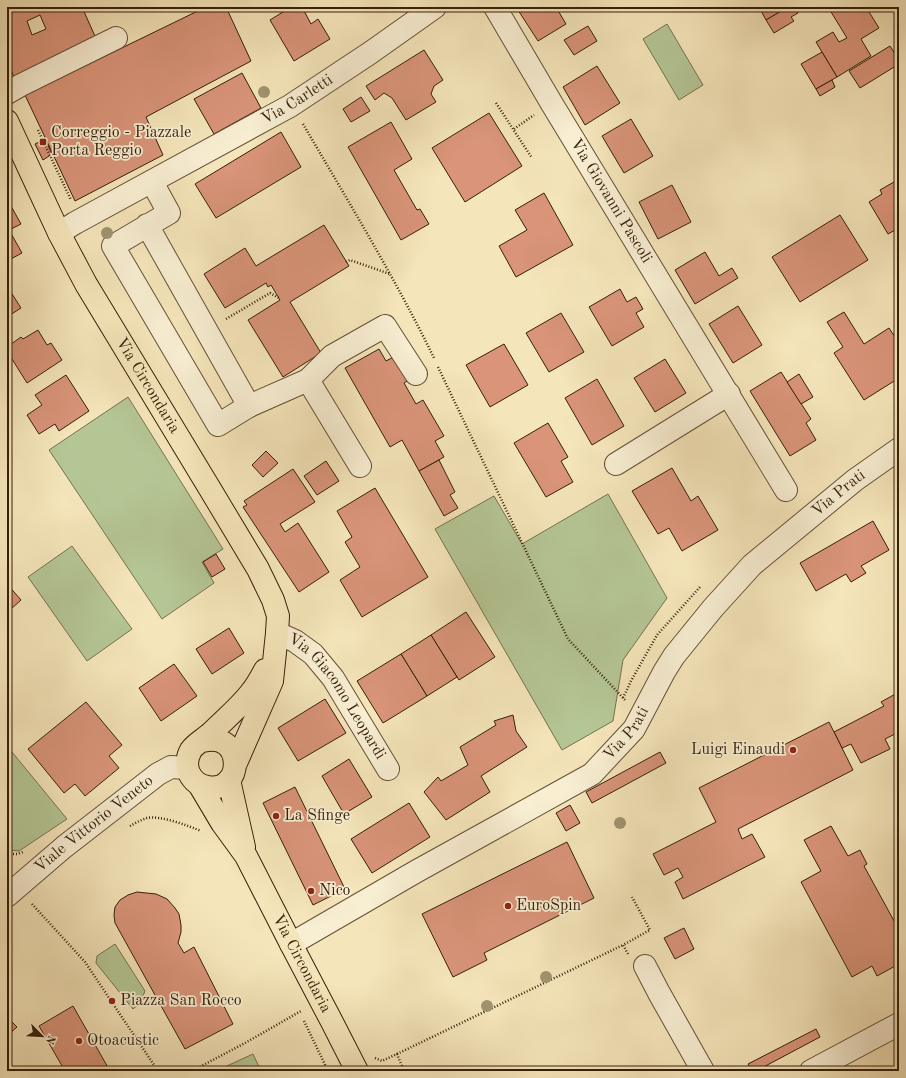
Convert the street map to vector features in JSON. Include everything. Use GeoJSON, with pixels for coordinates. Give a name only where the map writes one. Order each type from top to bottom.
{"type":"FeatureCollection","features":[{"type":"Feature","properties":{"kind":"main road","name":"Via Circondaria"},"geometry":{"type":"LineString","coordinates":[[7,121],[59,233],[86,284],[261,574],[273,600],[278,616],[272,681],[233,772]]}},
{"type":"Feature","properties":{"kind":"main road"},"geometry":{"type":"LineString","coordinates":[[187,768],[188,756],[192,749],[233,712],[252,691],[276,642]]}},
{"type":"Feature","properties":{"kind":"main road","name":"Via Circondaria"},"geometry":{"type":"LineString","coordinates":[[203,740],[215,740],[226,744],[235,756],[233,772],[246,856]]}},
{"type":"Feature","properties":{"kind":"main road","name":"Via Circondaria"},"geometry":{"type":"LineString","coordinates":[[187,768],[193,780],[200,786],[222,823],[246,856],[332,1022],[365,1064]]}},
{"type":"Feature","properties":{"kind":"main road"},"geometry":{"type":"LineString","coordinates":[[200,786],[217,788],[233,772]]}},
{"type":"Feature","properties":{"kind":"street","name":"Via Carletti"},"geometry":{"type":"LineString","coordinates":[[59,233],[294,103],[370,53],[435,7]]}},
{"type":"Feature","properties":{"kind":"street","name":"Via Giovanni Pascoli"},"geometry":{"type":"LineString","coordinates":[[495,7],[552,104],[786,490]]}},
{"type":"Feature","properties":{"kind":"street"},"geometry":{"type":"LineString","coordinates":[[7,93],[116,38]]}},
{"type":"Feature","properties":{"kind":"street"},"geometry":{"type":"LineString","coordinates":[[152,182],[169,213],[113,246],[218,425],[249,406],[308,380],[332,356],[385,326],[416,374]]}},
{"type":"Feature","properties":{"kind":"street"},"geometry":{"type":"LineString","coordinates":[[147,225],[249,406]]}},
{"type":"Feature","properties":{"kind":"street"},"geometry":{"type":"LineString","coordinates":[[308,380],[360,466]]}},
{"type":"Feature","properties":{"kind":"street"},"geometry":{"type":"LineString","coordinates":[[616,464],[729,394]]}},
{"type":"Feature","properties":{"kind":"street","name":"Via Prati"},"geometry":{"type":"LineString","coordinates":[[291,944],[423,867],[592,774],[634,729],[674,656],[713,608],[752,565],[856,480],[899,449]]}},
{"type":"Feature","properties":{"kind":"street","name":"Via Giacomo Leopardi"},"geometry":{"type":"LineString","coordinates":[[276,642],[295,641],[313,654],[333,678],[388,769]]}},
{"type":"Feature","properties":{"kind":"street","name":"Viale Vittorio Veneto"},"geometry":{"type":"LineString","coordinates":[[15,890],[64,848],[158,774],[171,767],[187,768]]}},
{"type":"Feature","properties":{"kind":"street"},"geometry":{"type":"LineString","coordinates":[[645,966],[703,1071]]}},
{"type":"Feature","properties":{"kind":"street"},"geometry":{"type":"LineString","coordinates":[[811,1071],[899,1024]]}},
{"type":"Feature","properties":{"kind":"path"},"geometry":{"type":"LineString","coordinates":[[294,103],[300,117],[391,274],[416,322],[568,639],[623,698],[632,712],[634,729]]}},
{"type":"Feature","properties":{"kind":"path"},"geometry":{"type":"LineString","coordinates":[[496,103],[532,158]]}},
{"type":"Feature","properties":{"kind":"path"},"geometry":{"type":"LineString","coordinates":[[35,124],[81,220]]}},
{"type":"Feature","properties":{"kind":"path"},"geometry":{"type":"LineString","coordinates":[[346,262],[350,260],[391,274]]}},
{"type":"Feature","properties":{"kind":"path"},"geometry":{"type":"LineString","coordinates":[[127,827],[148,818],[170,820],[188,825],[203,832]]}},
{"type":"Feature","properties":{"kind":"path"},"geometry":{"type":"LineString","coordinates":[[7,854],[17,854],[23,852]]}},
{"type":"Feature","properties":{"kind":"path"},"geometry":{"type":"LineString","coordinates":[[15,890],[85,962],[158,1071]]}},
{"type":"Feature","properties":{"kind":"path"},"geometry":{"type":"LineString","coordinates":[[632,897],[650,930]]}},
{"type":"Feature","properties":{"kind":"path"},"geometry":{"type":"LineString","coordinates":[[365,1064],[382,1061],[623,945]]}},
{"type":"Feature","properties":{"kind":"path"},"geometry":{"type":"LineString","coordinates":[[192,1071],[307,1008]]}},
{"type":"Feature","properties":{"kind":"path"},"geometry":{"type":"LineString","coordinates":[[300,1011],[328,1071]]}},
{"type":"Feature","properties":{"kind":"path"},"geometry":{"type":"LineString","coordinates":[[397,1054],[404,1071]]}},
{"type":"Feature","properties":{"kind":"green space"},"geometry":{"type":"Polygon","coordinates":[[[667,24],[703,85],[679,100],[643,39],[667,24]]]}},
{"type":"Feature","properties":{"kind":"green space"},"geometry":{"type":"Polygon","coordinates":[[[128,397],[223,549],[202,562],[214,583],[162,619],[49,450],[128,397]]]}},
{"type":"Feature","properties":{"kind":"green space"},"geometry":{"type":"Polygon","coordinates":[[[608,494],[667,598],[623,660],[613,721],[562,750],[435,529],[494,496],[522,544],[608,494]]]}},
{"type":"Feature","properties":{"kind":"green space"},"geometry":{"type":"Polygon","coordinates":[[[72,546],[132,629],[87,661],[28,577],[72,546]]]}},
{"type":"Feature","properties":{"kind":"green space"},"geometry":{"type":"Polygon","coordinates":[[[7,746],[67,819],[19,851],[7,850],[7,746]]]}},
{"type":"Feature","properties":{"kind":"green space"},"geometry":{"type":"Polygon","coordinates":[[[115,944],[145,991],[140,1003],[133,1009],[96,963],[97,956],[115,944]]]}},
{"type":"Feature","properties":{"kind":"green space"},"geometry":{"type":"Polygon","coordinates":[[[253,1054],[261,1071],[216,1071],[253,1054]]]}},
{"type":"Feature","properties":{"kind":"building"},"geometry":{"type":"Polygon","coordinates":[[[7,7],[82,7],[98,43],[16,81],[7,62],[7,7]],[[40,15],[27,21],[32,35],[46,29],[40,15]]]}},
{"type":"Feature","properties":{"kind":"building"},"geometry":{"type":"Polygon","coordinates":[[[206,7],[226,7],[251,61],[146,117],[163,155],[75,201],[25,95],[206,7]]]}},
{"type":"Feature","properties":{"kind":"building"},"geometry":{"type":"Polygon","coordinates":[[[291,7],[302,7],[311,24],[318,19],[330,39],[294,61],[270,20],[291,7]]]}},
{"type":"Feature","properties":{"kind":"building"},"geometry":{"type":"Polygon","coordinates":[[[516,7],[556,7],[566,24],[538,41],[516,7]]]}},
{"type":"Feature","properties":{"kind":"building"},"geometry":{"type":"Polygon","coordinates":[[[759,7],[788,7],[766,20],[759,7]]]}},
{"type":"Feature","properties":{"kind":"building"},"geometry":{"type":"Polygon","coordinates":[[[788,7],[795,7],[798,13],[791,17],[794,21],[774,33],[766,20],[788,7]]]}},
{"type":"Feature","properties":{"kind":"building"},"geometry":{"type":"Polygon","coordinates":[[[828,7],[866,7],[879,28],[861,39],[871,56],[837,77],[816,42],[833,32],[839,42],[847,38],[828,7]]]}},
{"type":"Feature","properties":{"kind":"building"},"geometry":{"type":"Polygon","coordinates":[[[588,26],[597,41],[574,55],[564,40],[588,26]]]}},
{"type":"Feature","properties":{"kind":"building"},"geometry":{"type":"Polygon","coordinates":[[[890,46],[899,60],[899,64],[860,88],[849,71],[890,46]]]}},
{"type":"Feature","properties":{"kind":"building"},"geometry":{"type":"Polygon","coordinates":[[[424,50],[443,80],[434,86],[431,94],[436,102],[406,120],[392,98],[384,93],[375,100],[366,86],[424,50]]]}},
{"type":"Feature","properties":{"kind":"building"},"geometry":{"type":"Polygon","coordinates":[[[822,52],[837,77],[816,89],[801,64],[822,52]]]}},
{"type":"Feature","properties":{"kind":"building"},"geometry":{"type":"Polygon","coordinates":[[[597,66],[620,103],[585,125],[563,87],[597,66]]]}},
{"type":"Feature","properties":{"kind":"building"},"geometry":{"type":"Polygon","coordinates":[[[242,73],[261,108],[214,134],[194,99],[242,73]]]}},
{"type":"Feature","properties":{"kind":"building"},"geometry":{"type":"Polygon","coordinates":[[[832,80],[835,87],[820,96],[816,89],[832,80]]]}},
{"type":"Feature","properties":{"kind":"building"},"geometry":{"type":"Polygon","coordinates":[[[361,97],[370,111],[351,122],[343,109],[361,97]]]}},
{"type":"Feature","properties":{"kind":"building"},"geometry":{"type":"Polygon","coordinates":[[[489,113],[522,166],[465,202],[432,148],[489,113]]]}},
{"type":"Feature","properties":{"kind":"building"},"geometry":{"type":"Polygon","coordinates":[[[631,119],[653,156],[624,173],[602,136],[631,119]]]}},
{"type":"Feature","properties":{"kind":"building"},"geometry":{"type":"Polygon","coordinates":[[[391,122],[412,159],[394,170],[417,210],[420,209],[429,224],[401,240],[348,147],[391,122]]]}},
{"type":"Feature","properties":{"kind":"building"},"geometry":{"type":"Polygon","coordinates":[[[281,132],[301,167],[216,218],[195,184],[281,132]]]}},
{"type":"Feature","properties":{"kind":"building"},"geometry":{"type":"Polygon","coordinates":[[[45,139],[52,154],[43,160],[35,144],[45,139]]]}},
{"type":"Feature","properties":{"kind":"building"},"geometry":{"type":"Polygon","coordinates":[[[899,179],[899,228],[888,234],[869,202],[882,194],[880,190],[899,179]]]}},
{"type":"Feature","properties":{"kind":"building"},"geometry":{"type":"Polygon","coordinates":[[[672,185],[691,222],[658,239],[639,202],[672,185]]]}},
{"type":"Feature","properties":{"kind":"building"},"geometry":{"type":"Polygon","coordinates":[[[544,193],[573,245],[516,277],[499,246],[527,230],[515,210],[544,193]]]}},
{"type":"Feature","properties":{"kind":"building"},"geometry":{"type":"Polygon","coordinates":[[[7,199],[21,224],[9,230],[22,253],[7,261],[7,199]]]}},
{"type":"Feature","properties":{"kind":"building"},"geometry":{"type":"Polygon","coordinates":[[[840,215],[868,260],[800,302],[772,257],[840,215]]]}},
{"type":"Feature","properties":{"kind":"building"},"geometry":{"type":"Polygon","coordinates":[[[324,225],[349,266],[290,302],[321,353],[283,377],[248,320],[280,300],[271,285],[268,287],[266,283],[225,308],[204,274],[245,248],[256,266],[324,225]]]}},
{"type":"Feature","properties":{"kind":"building"},"geometry":{"type":"Polygon","coordinates":[[[705,252],[719,276],[732,268],[738,278],[695,304],[675,270],[705,252]]]}},
{"type":"Feature","properties":{"kind":"building"},"geometry":{"type":"Polygon","coordinates":[[[7,286],[21,308],[7,317],[7,286]]]}},
{"type":"Feature","properties":{"kind":"building"},"geometry":{"type":"Polygon","coordinates":[[[620,289],[627,302],[636,297],[643,309],[636,313],[644,327],[612,346],[589,307],[620,289]]]}},
{"type":"Feature","properties":{"kind":"building"},"geometry":{"type":"Polygon","coordinates":[[[738,306],[762,345],[733,363],[709,324],[738,306]]]}},
{"type":"Feature","properties":{"kind":"building"},"geometry":{"type":"Polygon","coordinates":[[[844,312],[864,344],[889,328],[899,343],[899,378],[864,400],[834,353],[843,347],[827,322],[844,312]]]}},
{"type":"Feature","properties":{"kind":"building"},"geometry":{"type":"Polygon","coordinates":[[[561,313],[584,352],[549,372],[526,333],[561,313]]]}},
{"type":"Feature","properties":{"kind":"building"},"geometry":{"type":"Polygon","coordinates":[[[38,330],[47,345],[51,343],[62,360],[27,383],[7,351],[7,347],[21,337],[23,339],[38,330]]]}},
{"type":"Feature","properties":{"kind":"building"},"geometry":{"type":"Polygon","coordinates":[[[504,344],[528,385],[490,407],[466,365],[504,344]]]}},
{"type":"Feature","properties":{"kind":"building"},"geometry":{"type":"Polygon","coordinates":[[[379,349],[386,361],[399,354],[412,378],[404,383],[416,404],[423,400],[444,436],[435,441],[444,457],[419,471],[402,440],[390,447],[345,368],[379,349]]]}},
{"type":"Feature","properties":{"kind":"building"},"geometry":{"type":"Polygon","coordinates":[[[665,359],[686,393],[655,412],[634,378],[665,359]]]}},
{"type":"Feature","properties":{"kind":"building"},"geometry":{"type":"Polygon","coordinates":[[[781,372],[811,419],[806,423],[816,440],[790,456],[750,391],[781,372]]]}},
{"type":"Feature","properties":{"kind":"building"},"geometry":{"type":"Polygon","coordinates":[[[799,374],[813,397],[801,404],[787,382],[799,374]]]}},
{"type":"Feature","properties":{"kind":"building"},"geometry":{"type":"Polygon","coordinates":[[[66,375],[89,411],[59,431],[55,424],[39,434],[27,415],[42,405],[35,395],[66,375]]]}},
{"type":"Feature","properties":{"kind":"building"},"geometry":{"type":"Polygon","coordinates":[[[597,379],[624,426],[592,445],[565,398],[597,379]]]}},
{"type":"Feature","properties":{"kind":"building"},"geometry":{"type":"Polygon","coordinates":[[[548,423],[568,457],[561,461],[573,482],[546,497],[514,443],[548,423]]]}},
{"type":"Feature","properties":{"kind":"building"},"geometry":{"type":"Polygon","coordinates":[[[266,451],[278,463],[263,477],[252,465],[266,451]]]}},
{"type":"Feature","properties":{"kind":"building"},"geometry":{"type":"Polygon","coordinates":[[[439,460],[455,492],[450,495],[458,508],[444,516],[419,471],[439,460]]]}},
{"type":"Feature","properties":{"kind":"building"},"geometry":{"type":"Polygon","coordinates":[[[326,461],[339,481],[317,495],[304,476],[326,461]]]}},
{"type":"Feature","properties":{"kind":"building"},"geometry":{"type":"Polygon","coordinates":[[[672,468],[691,501],[698,496],[718,530],[682,551],[669,528],[658,534],[632,491],[672,468]]]}},
{"type":"Feature","properties":{"kind":"building"},"geometry":{"type":"Polygon","coordinates":[[[293,469],[315,502],[280,524],[285,532],[298,523],[329,572],[299,592],[243,507],[247,505],[244,501],[293,469]]]}},
{"type":"Feature","properties":{"kind":"building"},"geometry":{"type":"Polygon","coordinates":[[[375,488],[428,577],[362,617],[340,580],[360,567],[345,542],[352,537],[337,511],[375,488]]]}},
{"type":"Feature","properties":{"kind":"building"},"geometry":{"type":"Polygon","coordinates":[[[873,521],[889,550],[861,566],[866,573],[851,582],[846,574],[816,591],[800,563],[873,521]]]}},
{"type":"Feature","properties":{"kind":"building"},"geometry":{"type":"Polygon","coordinates":[[[216,554],[225,569],[212,577],[203,562],[216,554]]]}},
{"type":"Feature","properties":{"kind":"building"},"geometry":{"type":"Polygon","coordinates":[[[7,584],[21,600],[11,609],[7,605],[7,584]]]}},
{"type":"Feature","properties":{"kind":"building"},"geometry":{"type":"Polygon","coordinates":[[[466,612],[495,657],[459,680],[431,635],[466,612]]]}},
{"type":"Feature","properties":{"kind":"building"},"geometry":{"type":"Polygon","coordinates":[[[229,628],[244,653],[212,674],[196,649],[229,628]]]}},
{"type":"Feature","properties":{"kind":"building"},"geometry":{"type":"Polygon","coordinates":[[[431,635],[457,677],[427,696],[401,654],[431,635]]]}},
{"type":"Feature","properties":{"kind":"building"},"geometry":{"type":"Polygon","coordinates":[[[401,654],[427,696],[383,723],[357,681],[401,654]]]}},
{"type":"Feature","properties":{"kind":"building"},"geometry":{"type":"Polygon","coordinates":[[[174,664],[197,696],[161,721],[139,688],[174,664]]]}},
{"type":"Feature","properties":{"kind":"building"},"geometry":{"type":"Polygon","coordinates":[[[899,692],[899,743],[895,734],[885,739],[890,749],[861,763],[851,744],[842,748],[834,732],[884,706],[881,702],[899,692]]]}},
{"type":"Feature","properties":{"kind":"building"},"geometry":{"type":"Polygon","coordinates":[[[325,699],[346,733],[298,761],[278,728],[325,699]]]}},
{"type":"Feature","properties":{"kind":"building"},"geometry":{"type":"Polygon","coordinates":[[[86,702],[122,745],[109,756],[119,768],[85,796],[75,784],[64,793],[28,749],[86,702]]]}},
{"type":"Feature","properties":{"kind":"building"},"geometry":{"type":"Polygon","coordinates":[[[513,715],[516,731],[527,747],[481,776],[490,792],[446,820],[424,792],[438,777],[441,781],[468,765],[460,747],[496,725],[494,721],[513,715]]]}},
{"type":"Feature","properties":{"kind":"building"},"geometry":{"type":"Polygon","coordinates":[[[829,722],[853,770],[738,829],[742,839],[752,834],[765,857],[683,899],[675,882],[683,877],[678,868],[664,875],[653,854],[716,822],[699,788],[829,722]]]}},
{"type":"Feature","properties":{"kind":"building"},"geometry":{"type":"Polygon","coordinates":[[[660,752],[666,763],[592,803],[586,792],[660,752]]]}},
{"type":"Feature","properties":{"kind":"building"},"geometry":{"type":"Polygon","coordinates":[[[349,759],[372,797],[344,814],[322,776],[349,759]]]}},
{"type":"Feature","properties":{"kind":"building"},"geometry":{"type":"Polygon","coordinates":[[[295,787],[345,889],[313,905],[263,803],[295,787]]]}},
{"type":"Feature","properties":{"kind":"building"},"geometry":{"type":"Polygon","coordinates":[[[409,803],[430,837],[372,873],[351,839],[409,803]]]}},
{"type":"Feature","properties":{"kind":"building"},"geometry":{"type":"Polygon","coordinates":[[[570,805],[580,823],[566,831],[556,813],[570,805]]]}},
{"type":"Feature","properties":{"kind":"building"},"geometry":{"type":"Polygon","coordinates":[[[831,826],[848,856],[860,850],[867,864],[864,866],[899,930],[899,964],[877,976],[872,966],[852,977],[801,882],[821,871],[804,840],[831,826]]]}},
{"type":"Feature","properties":{"kind":"building","name":"EuroSpin"},"geometry":{"type":"Polygon","coordinates":[[[567,842],[594,898],[484,953],[487,960],[453,977],[422,914],[567,842]]]}},
{"type":"Feature","properties":{"kind":"building"},"geometry":{"type":"Polygon","coordinates":[[[137,892],[156,894],[167,899],[175,908],[179,914],[181,925],[178,943],[184,953],[194,947],[233,1024],[185,1049],[115,923],[115,907],[120,900],[137,892]]]}},
{"type":"Feature","properties":{"kind":"building"},"geometry":{"type":"Polygon","coordinates":[[[684,928],[694,949],[675,959],[664,938],[684,928]]]}},
{"type":"Feature","properties":{"kind":"building"},"geometry":{"type":"Polygon","coordinates":[[[73,1006],[110,1071],[65,1071],[39,1026],[73,1006]]]}},
{"type":"Feature","properties":{"kind":"building"},"geometry":{"type":"Polygon","coordinates":[[[7,1017],[17,1027],[7,1036],[7,1017]]]}},
{"type":"Feature","properties":{"kind":"building"},"geometry":{"type":"Polygon","coordinates":[[[816,1029],[820,1037],[756,1071],[752,1071],[748,1064],[816,1029]]]}},
{"type":"Feature","properties":{"kind":"place","name":"Correggio - Piazzale Porta Reggio"},"geometry":{"type":"Point","coordinates":[43,142]}},
{"type":"Feature","properties":{"kind":"place","name":"Luigi Einaudi"},"geometry":{"type":"Point","coordinates":[793,750]}},
{"type":"Feature","properties":{"kind":"place","name":"La Sfinge"},"geometry":{"type":"Point","coordinates":[276,816]}},
{"type":"Feature","properties":{"kind":"place","name":"Nico"},"geometry":{"type":"Point","coordinates":[311,891]}},
{"type":"Feature","properties":{"kind":"place","name":"EuroSpin"},"geometry":{"type":"Point","coordinates":[508,906]}},
{"type":"Feature","properties":{"kind":"place","name":"Piazza San Rocco"},"geometry":{"type":"Point","coordinates":[112,1001]}},
{"type":"Feature","properties":{"kind":"place","name":"Otoacustic"},"geometry":{"type":"Point","coordinates":[79,1041]}}]}
